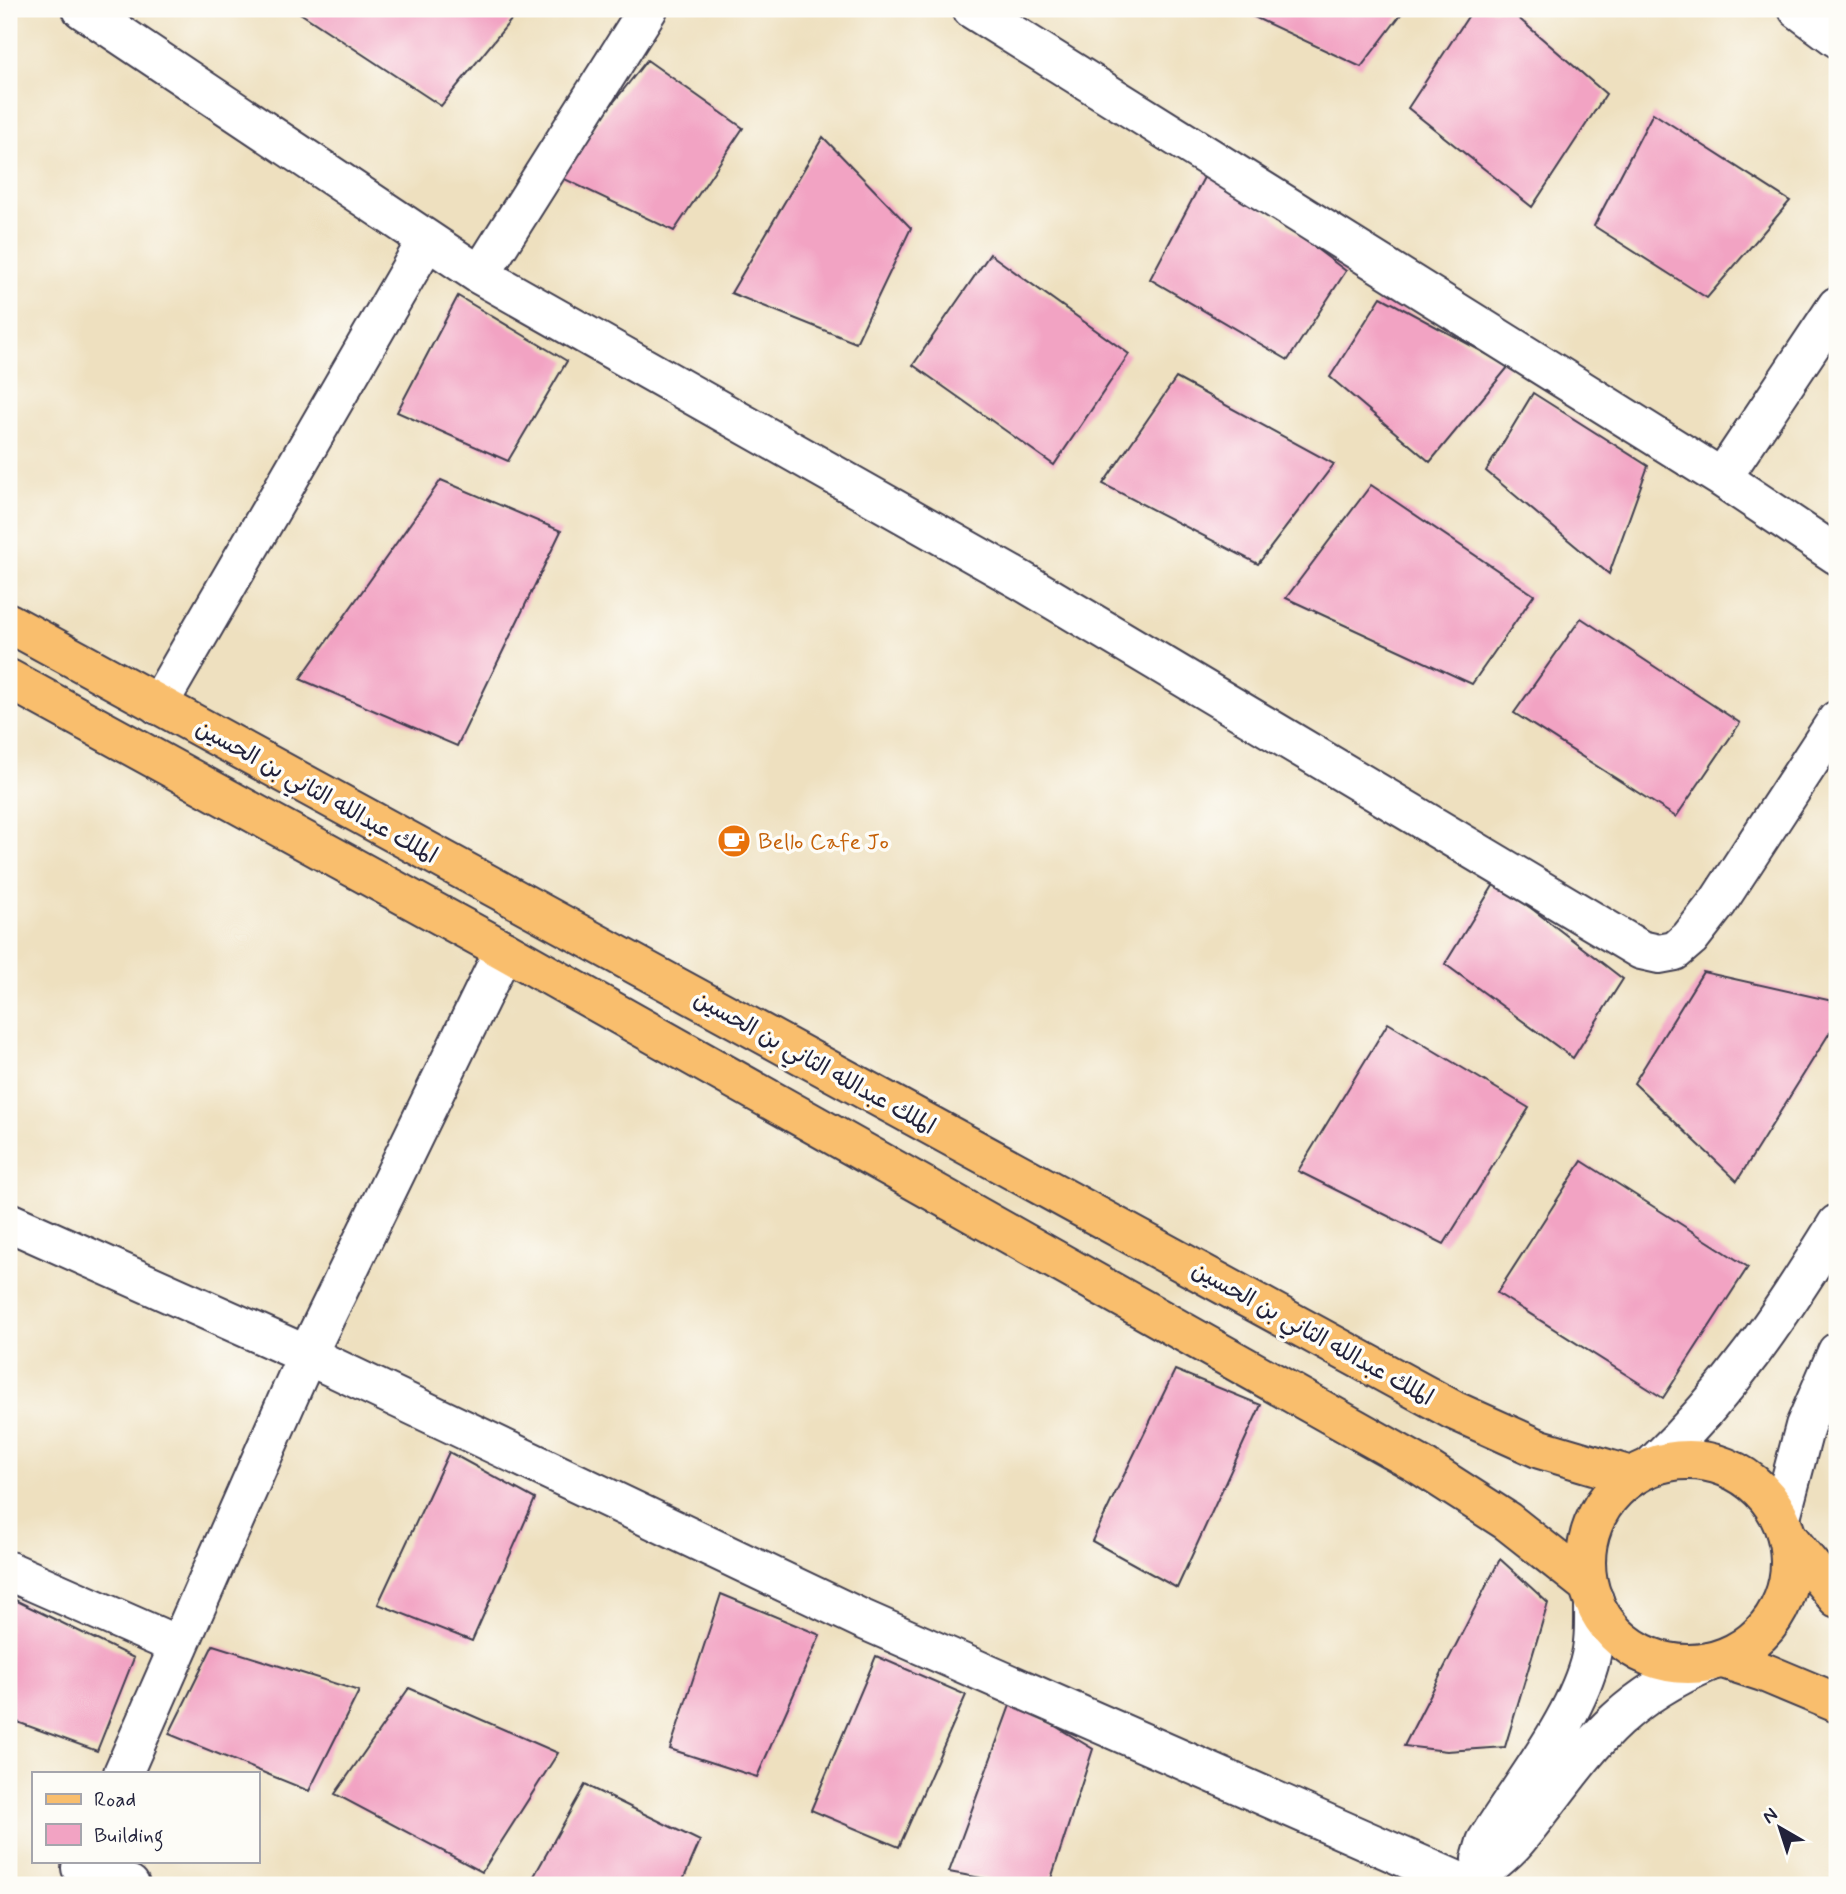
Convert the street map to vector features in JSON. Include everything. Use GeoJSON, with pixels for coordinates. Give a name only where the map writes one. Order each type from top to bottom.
{"type":"FeatureCollection","features":[{"type":"Feature","properties":{"kind":"main road","name":"الملك عبدالله الثاني بن الحسين"},"geometry":{"type":"LineString","coordinates":[[9,623],[1453,1410],[1540,1449],[1642,1471]]}},
{"type":"Feature","properties":{"kind":"main road"},"geometry":{"type":"LineString","coordinates":[[9,679],[504,950],[1420,1465],[1507,1521],[1591,1592]]}},
{"type":"Feature","properties":{"kind":"main road"},"geometry":{"type":"LineString","coordinates":[[1785,1528],[1790,1576],[1779,1611],[1755,1640],[1716,1661],[1689,1665],[1654,1659],[1624,1643],[1601,1617],[1591,1592],[1587,1544],[1602,1506],[1642,1471],[1691,1459],[1728,1466],[1759,1487],[1785,1528],[1837,1598]]}},
{"type":"Feature","properties":{"kind":"main road"},"geometry":{"type":"LineString","coordinates":[[1716,1661],[1763,1672],[1837,1703]]}},
{"type":"Feature","properties":{"kind":"street"},"geometry":{"type":"LineString","coordinates":[[82,9],[480,275],[1022,581],[1641,950],[1659,954],[1675,951],[1690,938],[1718,902],[1837,720]]}},
{"type":"Feature","properties":{"kind":"street"},"geometry":{"type":"LineString","coordinates":[[480,275],[648,9]]}},
{"type":"Feature","properties":{"kind":"street"},"geometry":{"type":"LineString","coordinates":[[972,9],[1722,478],[1837,555]]}},
{"type":"Feature","properties":{"kind":"street"},"geometry":{"type":"LineString","coordinates":[[1798,9],[1837,38]]}},
{"type":"Feature","properties":{"kind":"street"},"geometry":{"type":"LineString","coordinates":[[158,705],[428,240]]}},
{"type":"Feature","properties":{"kind":"street"},"geometry":{"type":"LineString","coordinates":[[1722,478],[1837,306]]}},
{"type":"Feature","properties":{"kind":"street"},"geometry":{"type":"LineString","coordinates":[[123,1772],[307,1355],[504,950]]}},
{"type":"Feature","properties":{"kind":"street"},"geometry":{"type":"LineString","coordinates":[[9,1222],[307,1355],[862,1619],[1472,1882]]}},
{"type":"Feature","properties":{"kind":"street"},"geometry":{"type":"LineString","coordinates":[[1642,1471],[1691,1429],[1742,1369],[1787,1305],[1837,1224]]}},
{"type":"Feature","properties":{"kind":"street"},"geometry":{"type":"LineString","coordinates":[[1785,1528],[1805,1426],[1837,1352]]}},
{"type":"Feature","properties":{"kind":"street"},"geometry":{"type":"LineString","coordinates":[[9,1571],[179,1646]]}},
{"type":"Feature","properties":{"kind":"street"},"geometry":{"type":"LineString","coordinates":[[1472,1882],[1486,1842],[1578,1693],[1589,1663],[1594,1632],[1591,1592]]}},
{"type":"Feature","properties":{"kind":"street"},"geometry":{"type":"LineString","coordinates":[[1472,1882],[1507,1853],[1594,1741],[1618,1716],[1646,1694],[1716,1661]]}},
{"type":"Feature","properties":{"kind":"street"},"geometry":{"type":"LineString","coordinates":[[80,1871],[130,1885]]}},
{"type":"Feature","properties":{"kind":"building"},"geometry":{"type":"Polygon","coordinates":[[[294,9],[520,9],[441,106],[294,9]]]}},
{"type":"Feature","properties":{"kind":"building"},"geometry":{"type":"Polygon","coordinates":[[[1237,9],[1405,9],[1361,67],[1237,9]]]}},
{"type":"Feature","properties":{"kind":"building"},"geometry":{"type":"Polygon","coordinates":[[[1473,9],[1508,9],[1606,94],[1532,207],[1408,108],[1473,9]]]}},
{"type":"Feature","properties":{"kind":"building"},"geometry":{"type":"Polygon","coordinates":[[[647,60],[743,128],[674,231],[556,175],[647,60]]]}},
{"type":"Feature","properties":{"kind":"building"},"geometry":{"type":"Polygon","coordinates":[[[1653,113],[1790,201],[1707,298],[1594,226],[1653,113]]]}},
{"type":"Feature","properties":{"kind":"building"},"geometry":{"type":"Polygon","coordinates":[[[823,137],[911,228],[856,343],[731,293],[823,137]]]}},
{"type":"Feature","properties":{"kind":"building"},"geometry":{"type":"Polygon","coordinates":[[[1209,168],[1346,271],[1288,360],[1150,279],[1209,168]]]}},
{"type":"Feature","properties":{"kind":"building"},"geometry":{"type":"Polygon","coordinates":[[[990,254],[1129,354],[1054,465],[913,365],[990,254]]]}},
{"type":"Feature","properties":{"kind":"building"},"geometry":{"type":"Polygon","coordinates":[[[458,296],[567,361],[508,461],[397,412],[458,296]]]}},
{"type":"Feature","properties":{"kind":"building"},"geometry":{"type":"Polygon","coordinates":[[[1381,297],[1509,366],[1430,462],[1330,377],[1381,297]]]}},
{"type":"Feature","properties":{"kind":"building"},"geometry":{"type":"Polygon","coordinates":[[[1176,378],[1334,464],[1258,564],[1103,484],[1176,378]]]}},
{"type":"Feature","properties":{"kind":"building"},"geometry":{"type":"Polygon","coordinates":[[[1533,393],[1648,466],[1609,574],[1486,471],[1533,393]]]}},
{"type":"Feature","properties":{"kind":"building"},"geometry":{"type":"Polygon","coordinates":[[[441,480],[561,531],[457,746],[300,679],[441,480]]]}},
{"type":"Feature","properties":{"kind":"building"},"geometry":{"type":"Polygon","coordinates":[[[1371,485],[1534,595],[1472,684],[1286,598],[1371,485]]]}},
{"type":"Feature","properties":{"kind":"building"},"geometry":{"type":"Polygon","coordinates":[[[1581,618],[1740,723],[1676,817],[1514,713],[1581,618]]]}},
{"type":"Feature","properties":{"kind":"building"},"geometry":{"type":"Polygon","coordinates":[[[1496,881],[1623,979],[1573,1058],[1445,964],[1496,881]]]}},
{"type":"Feature","properties":{"kind":"building"},"geometry":{"type":"Polygon","coordinates":[[[1703,972],[1837,1002],[1837,1021],[1737,1181],[1634,1083],[1703,972]]]}},
{"type":"Feature","properties":{"kind":"building"},"geometry":{"type":"Polygon","coordinates":[[[1388,1023],[1529,1108],[1444,1244],[1298,1171],[1388,1023]]]}},
{"type":"Feature","properties":{"kind":"building"},"geometry":{"type":"Polygon","coordinates":[[[1582,1161],[1748,1267],[1663,1398],[1497,1293],[1582,1161]]]}},
{"type":"Feature","properties":{"kind":"building"},"geometry":{"type":"Polygon","coordinates":[[[1175,1370],[1261,1405],[1177,1588],[1092,1541],[1175,1370]]]}},
{"type":"Feature","properties":{"kind":"building"},"geometry":{"type":"Polygon","coordinates":[[[449,1452],[535,1499],[472,1641],[378,1604],[449,1452]]]}},
{"type":"Feature","properties":{"kind":"building"},"geometry":{"type":"Polygon","coordinates":[[[1500,1559],[1548,1603],[1505,1747],[1447,1751],[1404,1746],[1500,1559]]]}},
{"type":"Feature","properties":{"kind":"building"},"geometry":{"type":"Polygon","coordinates":[[[721,1594],[820,1635],[757,1777],[670,1749],[721,1594]]]}},
{"type":"Feature","properties":{"kind":"building"},"geometry":{"type":"Polygon","coordinates":[[[9,1597],[134,1658],[97,1751],[9,1719],[9,1597]]]}},
{"type":"Feature","properties":{"kind":"building"},"geometry":{"type":"Polygon","coordinates":[[[213,1645],[359,1691],[309,1791],[169,1734],[213,1645]]]}},
{"type":"Feature","properties":{"kind":"building"},"geometry":{"type":"Polygon","coordinates":[[[876,1656],[966,1695],[899,1847],[811,1810],[876,1656]]]}},
{"type":"Feature","properties":{"kind":"building"},"geometry":{"type":"Polygon","coordinates":[[[409,1688],[558,1753],[482,1872],[335,1794],[409,1688]]]}},
{"type":"Feature","properties":{"kind":"building"},"geometry":{"type":"Polygon","coordinates":[[[1012,1700],[1093,1749],[1049,1885],[1018,1885],[949,1872],[1012,1700]]]}},
{"type":"Feature","properties":{"kind":"building"},"geometry":{"type":"Polygon","coordinates":[[[585,1785],[700,1841],[681,1885],[529,1885],[585,1785]]]}},
{"type":"Feature","properties":{"kind":"place","name":"Bello Cafe Jo"},"geometry":{"type":"Point","coordinates":[734,841]}}]}
